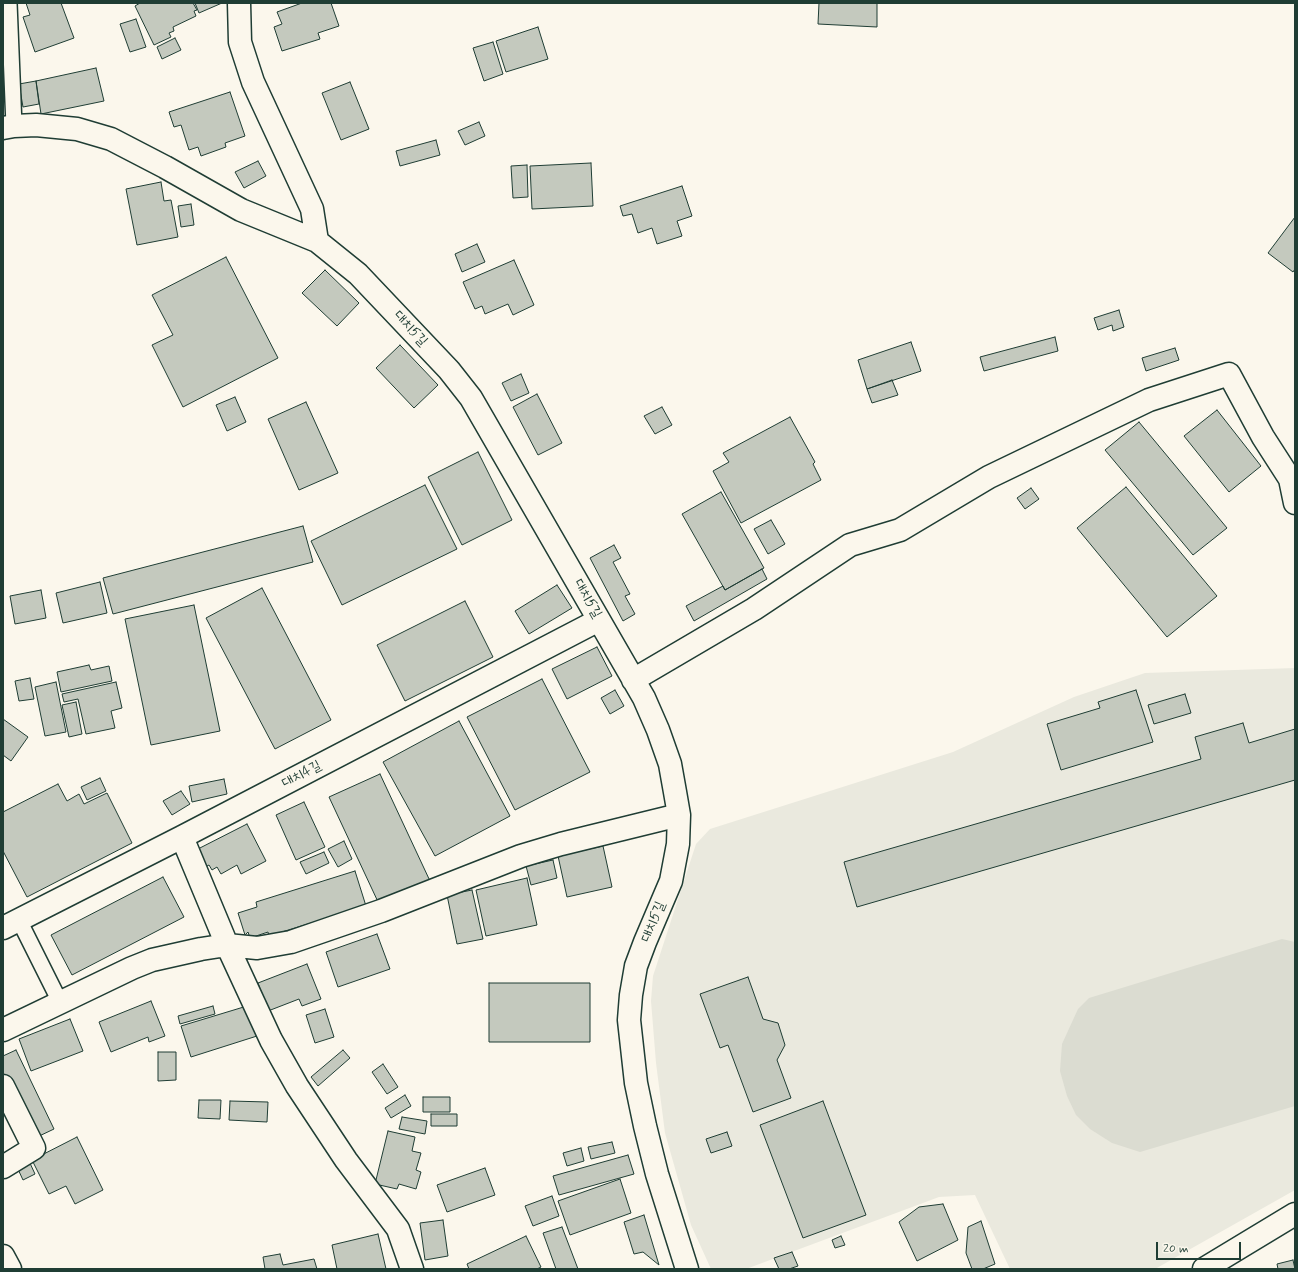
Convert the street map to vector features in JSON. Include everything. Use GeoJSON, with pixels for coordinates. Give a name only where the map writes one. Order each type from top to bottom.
{"type":"FeatureCollection","features":[{"type":"Feature","properties":{"kind":"street"},"geometry":{"type":"LineString","coordinates":[[239,3],[240,42],[253,82],[312,209],[317,241]]}},
{"type":"Feature","properties":{"kind":"street","name":"대치5길"},"geometry":{"type":"LineString","coordinates":[[9,127],[36,125],[77,129],[111,139],[165,167],[241,210],[317,241],[358,274],[449,370],[471,398],[644,698],[658,730],[670,764],[679,815],[678,844],[671,881],[636,966],[630,995],[629,1020],[636,1082],[645,1126],[657,1174],[687,1269]]}},
{"type":"Feature","properties":{"kind":"street"},"geometry":{"type":"LineString","coordinates":[[633,680],[754,609],[850,546],[900,530],[989,478],[1149,400],[1229,374],[1263,437],[1290,479],[1295,503]]}},
{"type":"Feature","properties":{"kind":"street","name":"대치4길"},"geometry":{"type":"LineString","coordinates":[[11,924],[182,837],[599,620]]}},
{"type":"Feature","properties":{"kind":"street"},"geometry":{"type":"LineString","coordinates":[[3,1030],[132,968],[152,960],[227,945],[257,948],[291,942],[382,911],[521,856],[679,815]]}},
{"type":"Feature","properties":{"kind":"street"},"geometry":{"type":"LineString","coordinates":[[182,837],[227,945],[272,1040],[297,1086],[346,1160],[398,1229],[412,1269]]}},
{"type":"Feature","properties":{"kind":"street"},"geometry":{"type":"LineString","coordinates":[[3,1086],[34,1148],[3,1167]]}},
{"type":"Feature","properties":{"kind":"street"},"geometry":{"type":"LineString","coordinates":[[1204,1269],[1295,1214]]}},
{"type":"Feature","properties":{"kind":"lane"},"geometry":{"type":"LineString","coordinates":[[9,3],[9,127]]}},
{"type":"Feature","properties":{"kind":"lane"},"geometry":{"type":"LineString","coordinates":[[11,924],[60,1002]]}},
{"type":"Feature","properties":{"kind":"shaded area"},"geometry":{"type":"Polygon","coordinates":[[[1295,668],[1295,1190],[1155,1269],[1010,1269],[975,1195],[939,1197],[746,1269],[711,1269],[691,1225],[665,1133],[656,1063],[651,1001],[653,976],[696,844],[710,829],[953,752],[1074,697],[1145,673],[1295,668]]]}},
{"type":"Feature","properties":{"kind":"shaded area"},"geometry":{"type":"Polygon","coordinates":[[[1282,939],[1295,942],[1295,1106],[1140,1152],[1112,1143],[1090,1129],[1076,1115],[1067,1096],[1060,1071],[1062,1044],[1078,1009],[1089,998],[1282,939]]]}},
{"type":"Feature","properties":{"kind":"building"},"geometry":{"type":"Polygon","coordinates":[[[26,3],[61,3],[74,38],[35,52],[23,17],[30,15],[26,3]]]}},
{"type":"Feature","properties":{"kind":"building"},"geometry":{"type":"Polygon","coordinates":[[[140,3],[193,3],[197,10],[194,11],[196,16],[173,27],[174,31],[169,33],[171,37],[154,45],[135,6],[140,3]]]}},
{"type":"Feature","properties":{"kind":"building"},"geometry":{"type":"Polygon","coordinates":[[[195,3],[222,3],[199,13],[195,3]]]}},
{"type":"Feature","properties":{"kind":"building"},"geometry":{"type":"Polygon","coordinates":[[[302,3],[331,3],[339,26],[318,33],[320,39],[282,51],[274,27],[282,24],[277,12],[302,3]]]}},
{"type":"Feature","properties":{"kind":"building"},"geometry":{"type":"Polygon","coordinates":[[[819,3],[877,3],[877,27],[818,24],[819,3]]]}},
{"type":"Feature","properties":{"kind":"building"},"geometry":{"type":"Polygon","coordinates":[[[136,19],[146,47],[130,52],[120,24],[136,19]]]}},
{"type":"Feature","properties":{"kind":"building"},"geometry":{"type":"Polygon","coordinates":[[[538,27],[548,59],[506,72],[496,41],[538,27]]]}},
{"type":"Feature","properties":{"kind":"building"},"geometry":{"type":"Polygon","coordinates":[[[175,38],[181,50],[162,59],[157,47],[175,38]]]}},
{"type":"Feature","properties":{"kind":"building"},"geometry":{"type":"Polygon","coordinates":[[[493,42],[503,74],[484,81],[473,48],[493,42]]]}},
{"type":"Feature","properties":{"kind":"building"},"geometry":{"type":"Polygon","coordinates":[[[96,68],[104,101],[41,114],[36,81],[96,68]]]}},
{"type":"Feature","properties":{"kind":"building"},"geometry":{"type":"Polygon","coordinates":[[[36,81],[39,104],[23,107],[19,84],[36,81]]]}},
{"type":"Feature","properties":{"kind":"building"},"geometry":{"type":"Polygon","coordinates":[[[350,82],[369,129],[341,140],[322,93],[350,82]]]}},
{"type":"Feature","properties":{"kind":"building"},"geometry":{"type":"Polygon","coordinates":[[[230,92],[245,136],[225,143],[226,147],[201,156],[198,147],[189,150],[181,125],[174,127],[169,112],[230,92]]]}},
{"type":"Feature","properties":{"kind":"building"},"geometry":{"type":"Polygon","coordinates":[[[479,122],[485,136],[465,145],[458,131],[479,122]]]}},
{"type":"Feature","properties":{"kind":"building"},"geometry":{"type":"Polygon","coordinates":[[[436,140],[440,155],[400,166],[396,151],[436,140]]]}},
{"type":"Feature","properties":{"kind":"building"},"geometry":{"type":"Polygon","coordinates":[[[258,161],[266,176],[244,188],[235,172],[258,161]]]}},
{"type":"Feature","properties":{"kind":"building"},"geometry":{"type":"Polygon","coordinates":[[[591,163],[593,206],[532,209],[530,166],[591,163]]]}},
{"type":"Feature","properties":{"kind":"building"},"geometry":{"type":"Polygon","coordinates":[[[527,165],[528,197],[513,198],[511,166],[527,165]]]}},
{"type":"Feature","properties":{"kind":"building"},"geometry":{"type":"Polygon","coordinates":[[[161,182],[164,201],[171,200],[178,237],[137,245],[126,189],[161,182]]]}},
{"type":"Feature","properties":{"kind":"building"},"geometry":{"type":"Polygon","coordinates":[[[682,186],[692,216],[677,221],[682,236],[657,244],[652,228],[638,233],[632,214],[623,216],[620,206],[682,186]]]}},
{"type":"Feature","properties":{"kind":"building"},"geometry":{"type":"Polygon","coordinates":[[[191,204],[194,225],[181,227],[178,206],[191,204]]]}},
{"type":"Feature","properties":{"kind":"building"},"geometry":{"type":"Polygon","coordinates":[[[1295,217],[1295,269],[1293,272],[1268,253],[1295,217]]]}},
{"type":"Feature","properties":{"kind":"building"},"geometry":{"type":"Polygon","coordinates":[[[477,244],[485,262],[462,272],[455,254],[477,244]]]}},
{"type":"Feature","properties":{"kind":"building"},"geometry":{"type":"Polygon","coordinates":[[[226,257],[278,358],[183,407],[152,345],[173,335],[152,295],[226,257]]]}},
{"type":"Feature","properties":{"kind":"building"},"geometry":{"type":"Polygon","coordinates":[[[514,260],[534,305],[513,315],[508,304],[485,314],[482,306],[475,309],[463,282],[514,260]]]}},
{"type":"Feature","properties":{"kind":"building"},"geometry":{"type":"Polygon","coordinates":[[[325,270],[359,303],[337,326],[302,293],[325,270]]]}},
{"type":"Feature","properties":{"kind":"building"},"geometry":{"type":"Polygon","coordinates":[[[1119,310],[1124,327],[1113,331],[1112,325],[1098,330],[1094,318],[1119,310]]]}},
{"type":"Feature","properties":{"kind":"building"},"geometry":{"type":"Polygon","coordinates":[[[1055,337],[1058,351],[984,371],[980,357],[1055,337]]]}},
{"type":"Feature","properties":{"kind":"building"},"geometry":{"type":"Polygon","coordinates":[[[911,342],[921,371],[867,389],[858,360],[911,342]]]}},
{"type":"Feature","properties":{"kind":"building"},"geometry":{"type":"Polygon","coordinates":[[[400,345],[438,385],[414,408],[376,368],[400,345]]]}},
{"type":"Feature","properties":{"kind":"building"},"geometry":{"type":"Polygon","coordinates":[[[1175,348],[1179,360],[1146,371],[1142,358],[1175,348]]]}},
{"type":"Feature","properties":{"kind":"building"},"geometry":{"type":"Polygon","coordinates":[[[521,374],[529,393],[511,401],[502,383],[521,374]]]}},
{"type":"Feature","properties":{"kind":"building"},"geometry":{"type":"Polygon","coordinates":[[[892,380],[898,395],[872,403],[867,389],[892,380]]]}},
{"type":"Feature","properties":{"kind":"building"},"geometry":{"type":"Polygon","coordinates":[[[537,394],[562,443],[538,455],[513,407],[537,394]]]}},
{"type":"Feature","properties":{"kind":"building"},"geometry":{"type":"Polygon","coordinates":[[[235,397],[246,422],[227,431],[216,405],[235,397]]]}},
{"type":"Feature","properties":{"kind":"building"},"geometry":{"type":"Polygon","coordinates":[[[306,402],[338,473],[299,490],[268,419],[306,402]]]}},
{"type":"Feature","properties":{"kind":"building"},"geometry":{"type":"Polygon","coordinates":[[[662,407],[672,425],[655,434],[644,416],[662,407]]]}},
{"type":"Feature","properties":{"kind":"building"},"geometry":{"type":"Polygon","coordinates":[[[1217,410],[1261,466],[1229,492],[1184,436],[1217,410]]]}},
{"type":"Feature","properties":{"kind":"building"},"geometry":{"type":"Polygon","coordinates":[[[790,417],[815,462],[813,464],[821,480],[741,523],[713,471],[729,462],[723,453],[790,417]]]}},
{"type":"Feature","properties":{"kind":"building"},"geometry":{"type":"Polygon","coordinates":[[[1139,422],[1227,528],[1193,555],[1105,450],[1139,422]]]}},
{"type":"Feature","properties":{"kind":"building"},"geometry":{"type":"Polygon","coordinates":[[[478,452],[512,520],[462,545],[428,477],[478,452]]]}},
{"type":"Feature","properties":{"kind":"building"},"geometry":{"type":"Polygon","coordinates":[[[425,485],[457,549],[342,605],[311,541],[425,485]]]}},
{"type":"Feature","properties":{"kind":"building"},"geometry":{"type":"Polygon","coordinates":[[[1126,487],[1217,596],[1167,637],[1077,528],[1126,487]]]}},
{"type":"Feature","properties":{"kind":"building"},"geometry":{"type":"Polygon","coordinates":[[[1031,488],[1039,499],[1025,509],[1017,498],[1031,488]]]}},
{"type":"Feature","properties":{"kind":"building"},"geometry":{"type":"Polygon","coordinates":[[[721,492],[764,568],[725,590],[682,514],[721,492]]]}},
{"type":"Feature","properties":{"kind":"building"},"geometry":{"type":"Polygon","coordinates":[[[771,520],[785,544],[768,554],[754,529],[771,520]]]}},
{"type":"Feature","properties":{"kind":"building"},"geometry":{"type":"Polygon","coordinates":[[[303,526],[313,562],[113,614],[103,578],[303,526]]]}},
{"type":"Feature","properties":{"kind":"building"},"geometry":{"type":"Polygon","coordinates":[[[614,545],[621,558],[613,562],[630,594],[625,596],[635,614],[623,621],[590,558],[614,545]]]}},
{"type":"Feature","properties":{"kind":"building"},"geometry":{"type":"Polygon","coordinates":[[[762,569],[767,579],[694,621],[686,606],[723,586],[725,590],[762,569]]]}},
{"type":"Feature","properties":{"kind":"building"},"geometry":{"type":"Polygon","coordinates":[[[100,582],[107,613],[63,623],[56,593],[100,582]]]}},
{"type":"Feature","properties":{"kind":"building"},"geometry":{"type":"Polygon","coordinates":[[[557,585],[572,608],[529,634],[515,611],[557,585]]]}},
{"type":"Feature","properties":{"kind":"building"},"geometry":{"type":"Polygon","coordinates":[[[262,588],[331,720],[275,749],[206,618],[262,588]]]}},
{"type":"Feature","properties":{"kind":"building"},"geometry":{"type":"Polygon","coordinates":[[[41,590],[46,618],[15,624],[10,596],[41,590]]]}},
{"type":"Feature","properties":{"kind":"building"},"geometry":{"type":"Polygon","coordinates":[[[465,601],[493,657],[405,701],[377,645],[465,601]]]}},
{"type":"Feature","properties":{"kind":"building"},"geometry":{"type":"Polygon","coordinates":[[[194,605],[220,731],[151,745],[125,619],[194,605]]]}},
{"type":"Feature","properties":{"kind":"building"},"geometry":{"type":"Polygon","coordinates":[[[597,647],[612,676],[567,699],[552,669],[597,647]]]}},
{"type":"Feature","properties":{"kind":"building"},"geometry":{"type":"Polygon","coordinates":[[[89,665],[91,670],[109,666],[112,681],[61,692],[57,672],[89,665]]]}},
{"type":"Feature","properties":{"kind":"building"},"geometry":{"type":"Polygon","coordinates":[[[30,678],[34,699],[19,701],[15,681],[30,678]]]}},
{"type":"Feature","properties":{"kind":"building"},"geometry":{"type":"Polygon","coordinates":[[[542,679],[590,772],[515,810],[467,717],[542,679]]]}},
{"type":"Feature","properties":{"kind":"building"},"geometry":{"type":"Polygon","coordinates":[[[56,682],[66,732],[45,736],[35,687],[56,682]]]}},
{"type":"Feature","properties":{"kind":"building"},"geometry":{"type":"Polygon","coordinates":[[[116,682],[122,708],[111,711],[115,728],[86,734],[78,699],[64,702],[62,694],[116,682]]]}},
{"type":"Feature","properties":{"kind":"building"},"geometry":{"type":"Polygon","coordinates":[[[615,690],[624,706],[610,714],[601,698],[615,690]]]}},
{"type":"Feature","properties":{"kind":"building"},"geometry":{"type":"Polygon","coordinates":[[[1136,690],[1153,742],[1061,770],[1047,724],[1100,708],[1098,702],[1136,690]]]}},
{"type":"Feature","properties":{"kind":"building"},"geometry":{"type":"Polygon","coordinates":[[[1185,694],[1191,713],[1154,724],[1148,705],[1185,694]]]}},
{"type":"Feature","properties":{"kind":"building"},"geometry":{"type":"Polygon","coordinates":[[[76,702],[82,734],[69,737],[62,705],[76,702]]]}},
{"type":"Feature","properties":{"kind":"building"},"geometry":{"type":"Polygon","coordinates":[[[3,719],[28,737],[11,761],[3,755],[3,719]]]}},
{"type":"Feature","properties":{"kind":"building"},"geometry":{"type":"Polygon","coordinates":[[[459,721],[510,816],[435,856],[383,762],[459,721]]]}},
{"type":"Feature","properties":{"kind":"building"},"geometry":{"type":"Polygon","coordinates":[[[1243,723],[1249,743],[1295,729],[1295,780],[857,907],[844,862],[1201,759],[1195,737],[1243,723]]]}},
{"type":"Feature","properties":{"kind":"building"},"geometry":{"type":"Polygon","coordinates":[[[380,774],[430,881],[379,904],[329,797],[380,774]]]}},
{"type":"Feature","properties":{"kind":"building"},"geometry":{"type":"Polygon","coordinates":[[[100,778],[106,791],[87,800],[81,787],[100,778]]]}},
{"type":"Feature","properties":{"kind":"building"},"geometry":{"type":"Polygon","coordinates":[[[224,779],[227,794],[192,802],[189,786],[224,779]]]}},
{"type":"Feature","properties":{"kind":"building"},"geometry":{"type":"Polygon","coordinates":[[[58,784],[67,801],[79,794],[84,804],[107,793],[132,843],[27,897],[3,851],[3,812],[58,784]]]}},
{"type":"Feature","properties":{"kind":"building"},"geometry":{"type":"Polygon","coordinates":[[[181,791],[190,804],[172,815],[163,801],[181,791]]]}},
{"type":"Feature","properties":{"kind":"building"},"geometry":{"type":"Polygon","coordinates":[[[304,802],[325,847],[296,860],[276,815],[304,802]]]}},
{"type":"Feature","properties":{"kind":"building"},"geometry":{"type":"Polygon","coordinates":[[[247,824],[266,861],[241,874],[237,865],[221,874],[217,867],[212,870],[209,865],[203,868],[194,851],[247,824]]]}},
{"type":"Feature","properties":{"kind":"building"},"geometry":{"type":"Polygon","coordinates":[[[344,841],[352,859],[338,867],[328,849],[344,841]]]}},
{"type":"Feature","properties":{"kind":"building"},"geometry":{"type":"Polygon","coordinates":[[[603,846],[612,887],[567,897],[558,856],[603,846]]]}},
{"type":"Feature","properties":{"kind":"building"},"geometry":{"type":"Polygon","coordinates":[[[324,852],[329,863],[306,874],[300,862],[324,852]]]}},
{"type":"Feature","properties":{"kind":"building"},"geometry":{"type":"Polygon","coordinates":[[[553,860],[557,878],[531,885],[526,866],[553,860]]]}},
{"type":"Feature","properties":{"kind":"building"},"geometry":{"type":"Polygon","coordinates":[[[355,871],[366,906],[269,936],[268,932],[250,938],[248,932],[245,935],[238,913],[257,907],[256,902],[355,871]]]}},
{"type":"Feature","properties":{"kind":"building"},"geometry":{"type":"Polygon","coordinates":[[[163,877],[184,917],[72,975],[51,935],[163,877]]]}},
{"type":"Feature","properties":{"kind":"building"},"geometry":{"type":"Polygon","coordinates":[[[527,878],[537,925],[486,936],[476,890],[527,878]]]}},
{"type":"Feature","properties":{"kind":"building"},"geometry":{"type":"Polygon","coordinates":[[[472,890],[483,939],[457,944],[447,895],[472,890]]]}},
{"type":"Feature","properties":{"kind":"building"},"geometry":{"type":"Polygon","coordinates":[[[377,934],[390,969],[338,987],[326,952],[377,934]]]}},
{"type":"Feature","properties":{"kind":"building"},"geometry":{"type":"Polygon","coordinates":[[[307,964],[321,999],[302,1006],[299,999],[268,1011],[258,983],[307,964]]]}},
{"type":"Feature","properties":{"kind":"building"},"geometry":{"type":"Polygon","coordinates":[[[748,977],[763,1019],[778,1023],[785,1045],[777,1060],[791,1098],[753,1112],[728,1045],[720,1048],[700,994],[748,977]]]}},
{"type":"Feature","properties":{"kind":"building"},"geometry":{"type":"Polygon","coordinates":[[[489,983],[590,983],[590,1042],[489,1042],[489,983]]]}},
{"type":"Feature","properties":{"kind":"building"},"geometry":{"type":"Polygon","coordinates":[[[151,1001],[165,1036],[149,1042],[148,1037],[111,1052],[99,1022],[151,1001]]]}},
{"type":"Feature","properties":{"kind":"building"},"geometry":{"type":"Polygon","coordinates":[[[213,1006],[215,1014],[180,1024],[178,1016],[213,1006]]]}},
{"type":"Feature","properties":{"kind":"building"},"geometry":{"type":"Polygon","coordinates":[[[247,1006],[257,1036],[191,1057],[181,1026],[247,1006]]]}},
{"type":"Feature","properties":{"kind":"building"},"geometry":{"type":"Polygon","coordinates":[[[325,1009],[334,1037],[315,1043],[306,1015],[325,1009]]]}},
{"type":"Feature","properties":{"kind":"building"},"geometry":{"type":"Polygon","coordinates":[[[70,1019],[83,1051],[31,1071],[19,1039],[70,1019]]]}},
{"type":"Feature","properties":{"kind":"building"},"geometry":{"type":"Polygon","coordinates":[[[16,1050],[54,1129],[35,1138],[3,1073],[3,1056],[16,1050]]]}},
{"type":"Feature","properties":{"kind":"building"},"geometry":{"type":"Polygon","coordinates":[[[343,1050],[350,1058],[318,1086],[311,1077],[343,1050]]]}},
{"type":"Feature","properties":{"kind":"building"},"geometry":{"type":"Polygon","coordinates":[[[158,1052],[176,1052],[176,1080],[158,1081],[158,1052]]]}},
{"type":"Feature","properties":{"kind":"building"},"geometry":{"type":"Polygon","coordinates":[[[383,1064],[398,1087],[387,1094],[372,1072],[383,1064]]]}},
{"type":"Feature","properties":{"kind":"building"},"geometry":{"type":"Polygon","coordinates":[[[405,1095],[411,1106],[391,1118],[385,1108],[405,1095]]]}},
{"type":"Feature","properties":{"kind":"building"},"geometry":{"type":"Polygon","coordinates":[[[423,1097],[450,1097],[450,1112],[423,1112],[423,1097]]]}},
{"type":"Feature","properties":{"kind":"building"},"geometry":{"type":"Polygon","coordinates":[[[199,1100],[221,1100],[220,1119],[198,1118],[199,1100]]]}},
{"type":"Feature","properties":{"kind":"building"},"geometry":{"type":"Polygon","coordinates":[[[230,1101],[268,1102],[267,1122],[229,1120],[230,1101]]]}},
{"type":"Feature","properties":{"kind":"building"},"geometry":{"type":"Polygon","coordinates":[[[823,1101],[866,1215],[803,1238],[760,1125],[823,1101]]]}},
{"type":"Feature","properties":{"kind":"building"},"geometry":{"type":"Polygon","coordinates":[[[431,1114],[457,1114],[457,1126],[431,1126],[431,1114]]]}},
{"type":"Feature","properties":{"kind":"building"},"geometry":{"type":"Polygon","coordinates":[[[402,1117],[427,1121],[425,1134],[399,1129],[402,1117]]]}},
{"type":"Feature","properties":{"kind":"building"},"geometry":{"type":"Polygon","coordinates":[[[388,1131],[415,1137],[412,1151],[421,1153],[416,1170],[421,1172],[416,1189],[399,1184],[397,1189],[375,1184],[388,1131]]]}},
{"type":"Feature","properties":{"kind":"building"},"geometry":{"type":"Polygon","coordinates":[[[727,1132],[732,1146],[711,1153],[706,1139],[727,1132]]]}},
{"type":"Feature","properties":{"kind":"building"},"geometry":{"type":"Polygon","coordinates":[[[77,1137],[103,1190],[75,1204],[66,1186],[49,1194],[32,1160],[77,1137]]]}},
{"type":"Feature","properties":{"kind":"building"},"geometry":{"type":"Polygon","coordinates":[[[612,1142],[615,1153],[591,1159],[588,1147],[612,1142]]]}},
{"type":"Feature","properties":{"kind":"building"},"geometry":{"type":"Polygon","coordinates":[[[581,1148],[584,1161],[567,1166],[563,1153],[581,1148]]]}},
{"type":"Feature","properties":{"kind":"building"},"geometry":{"type":"Polygon","coordinates":[[[628,1155],[634,1174],[559,1195],[553,1176],[628,1155]]]}},
{"type":"Feature","properties":{"kind":"building"},"geometry":{"type":"Polygon","coordinates":[[[29,1161],[35,1174],[23,1180],[17,1167],[29,1161]]]}},
{"type":"Feature","properties":{"kind":"building"},"geometry":{"type":"Polygon","coordinates":[[[485,1168],[495,1195],[447,1212],[437,1185],[485,1168]]]}},
{"type":"Feature","properties":{"kind":"building"},"geometry":{"type":"Polygon","coordinates":[[[620,1179],[631,1213],[570,1235],[558,1201],[620,1179]]]}},
{"type":"Feature","properties":{"kind":"building"},"geometry":{"type":"Polygon","coordinates":[[[552,1196],[559,1216],[533,1226],[525,1206],[552,1196]]]}},
{"type":"Feature","properties":{"kind":"building"},"geometry":{"type":"Polygon","coordinates":[[[943,1204],[958,1240],[917,1261],[899,1222],[919,1207],[943,1204]]]}},
{"type":"Feature","properties":{"kind":"building"},"geometry":{"type":"Polygon","coordinates":[[[644,1215],[659,1265],[643,1252],[634,1254],[624,1222],[644,1215]]]}},
{"type":"Feature","properties":{"kind":"building"},"geometry":{"type":"Polygon","coordinates":[[[443,1220],[448,1256],[425,1260],[420,1223],[443,1220]]]}},
{"type":"Feature","properties":{"kind":"building"},"geometry":{"type":"Polygon","coordinates":[[[981,1221],[995,1264],[983,1269],[972,1269],[966,1253],[968,1227],[981,1221]]]}},
{"type":"Feature","properties":{"kind":"building"},"geometry":{"type":"Polygon","coordinates":[[[562,1227],[578,1269],[556,1269],[543,1233],[562,1227]]]}},
{"type":"Feature","properties":{"kind":"building"},"geometry":{"type":"Polygon","coordinates":[[[378,1234],[386,1269],[337,1269],[332,1245],[378,1234]]]}},
{"type":"Feature","properties":{"kind":"building"},"geometry":{"type":"Polygon","coordinates":[[[526,1236],[541,1267],[537,1269],[469,1269],[467,1264],[526,1236]]]}},
{"type":"Feature","properties":{"kind":"building"},"geometry":{"type":"Polygon","coordinates":[[[841,1236],[845,1245],[835,1248],[832,1240],[841,1236]]]}},
{"type":"Feature","properties":{"kind":"building"},"geometry":{"type":"Polygon","coordinates":[[[792,1252],[798,1266],[789,1269],[779,1269],[774,1258],[792,1252]]]}},
{"type":"Feature","properties":{"kind":"building"},"geometry":{"type":"Polygon","coordinates":[[[280,1254],[283,1265],[314,1259],[317,1269],[265,1269],[263,1257],[280,1254]]]}},
{"type":"Feature","properties":{"kind":"building"},"geometry":{"type":"Polygon","coordinates":[[[1293,1260],[1295,1269],[1278,1269],[1277,1264],[1293,1260]]]}}]}
